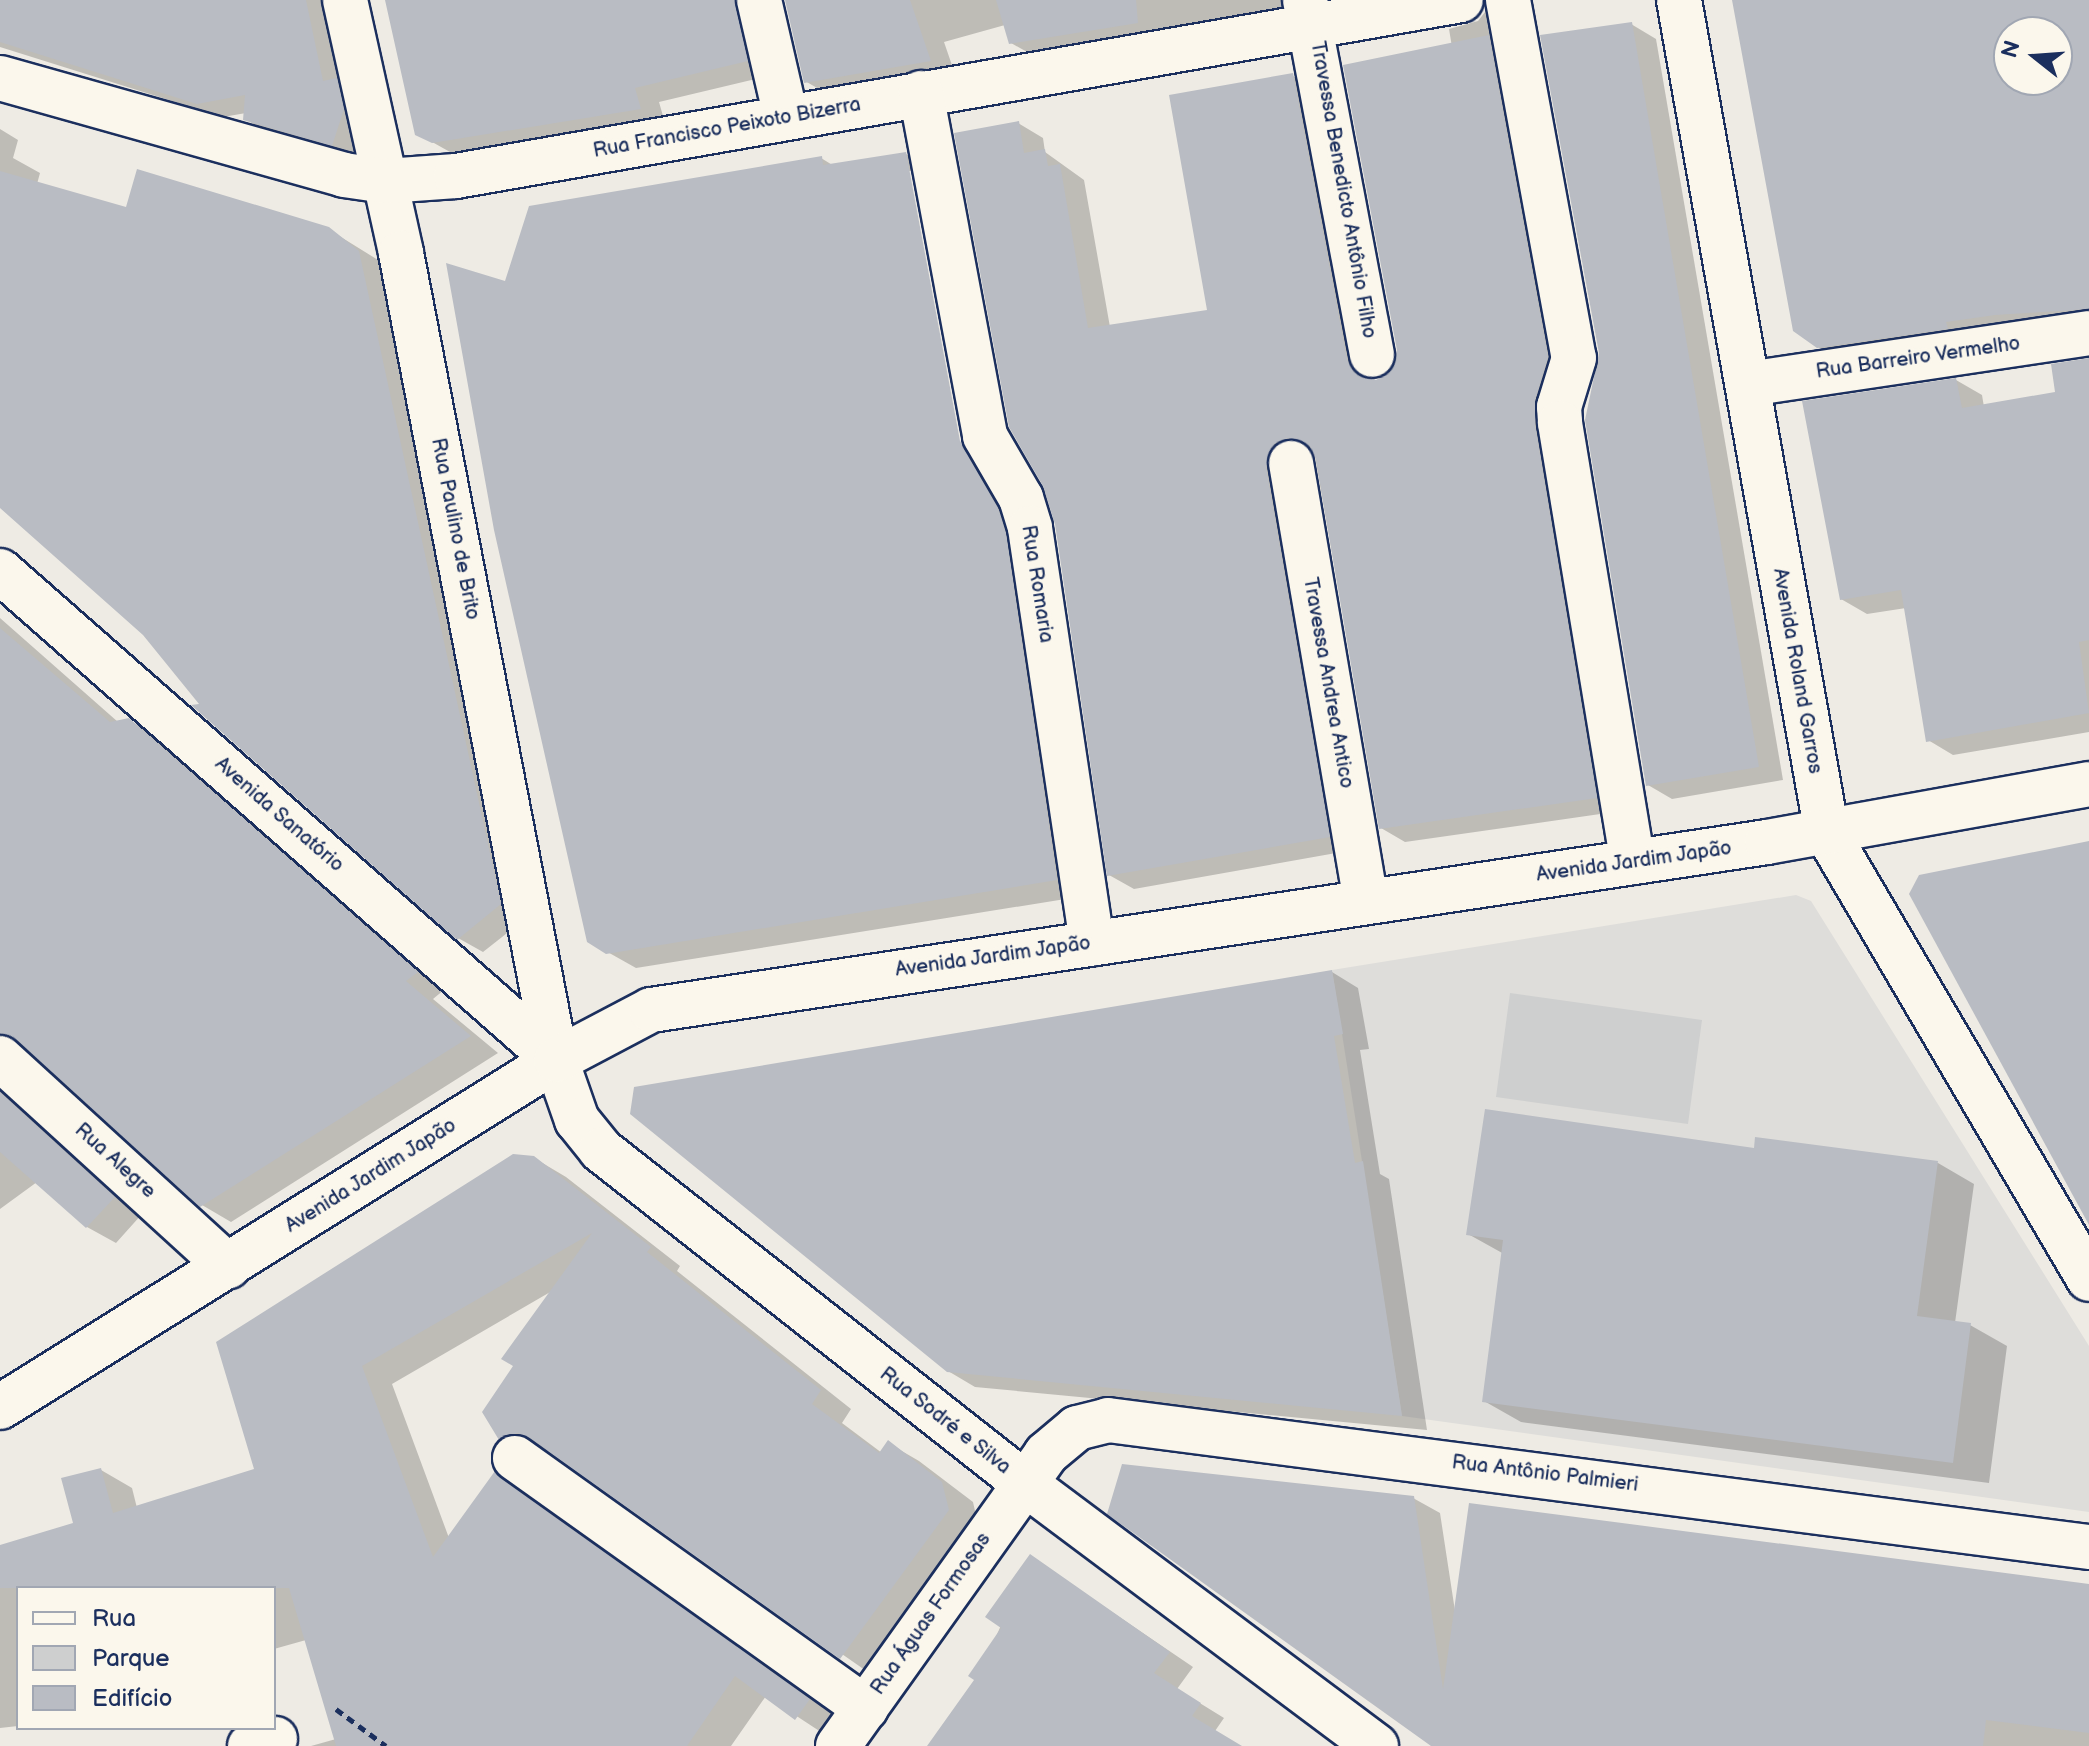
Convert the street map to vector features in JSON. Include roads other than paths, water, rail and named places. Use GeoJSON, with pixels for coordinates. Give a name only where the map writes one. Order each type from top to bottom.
{"type":"FeatureCollection","features":[{"type":"Feature","properties":{"kind":"street","name":"Rua Paulino de Brito"},"geometry":{"type":"LineString","coordinates":[[345,0],[386,181],[537,947],[556,1060]]}},
{"type":"Feature","properties":{"kind":"street"},"geometry":{"type":"LineString","coordinates":[[759,0],[786,117]]}},
{"type":"Feature","properties":{"kind":"street","name":"Rua Francisco Peixoto Bizerra"},"geometry":{"type":"LineString","coordinates":[[0,78],[304,165],[386,181],[456,176],[921,93],[1310,13],[1461,0]]}},
{"type":"Feature","properties":{"kind":"street"},"geometry":{"type":"LineString","coordinates":[[1508,0],[1574,358],[1559,407],[1560,423],[1633,862]]}},
{"type":"Feature","properties":{"kind":"street","name":"Avenida Roland Garros"},"geometry":{"type":"LineString","coordinates":[[1679,0],[1827,833],[2074,1228],[2089,1279]]}},
{"type":"Feature","properties":{"kind":"street","name":"Travessa Benedicto Antônio Filho"},"geometry":{"type":"LineString","coordinates":[[1310,13],[1372,355]]}},
{"type":"Feature","properties":{"kind":"street","name":"Rua Romaria"},"geometry":{"type":"LineString","coordinates":[[921,93],[985,436],[1021,498],[1030,528],[1092,943]]}},
{"type":"Feature","properties":{"kind":"street","name":"Rua Barreiro Vermelho"},"geometry":{"type":"LineString","coordinates":[[1748,384],[2089,333]]}},
{"type":"Feature","properties":{"kind":"street","name":"Travessa Andrea Antico"},"geometry":{"type":"LineString","coordinates":[[1291,463],[1366,902]]}},
{"type":"Feature","properties":{"kind":"street","name":"Avenida Sanatório"},"geometry":{"type":"LineString","coordinates":[[0,571],[556,1060]]}},
{"type":"Feature","properties":{"kind":"street","name":"Avenida Jardim Japão"},"geometry":{"type":"LineString","coordinates":[[0,1407],[556,1060],[651,1010],[1827,833],[2089,784]]}},
{"type":"Feature","properties":{"kind":"street"},"geometry":{"type":"LineString","coordinates":[[477,989],[537,947]]}},
{"type":"Feature","properties":{"kind":"street","name":"Rua Alegre"},"geometry":{"type":"LineString","coordinates":[[0,1058],[228,1266]]}},
{"type":"Feature","properties":{"kind":"street","name":"Rua Sodré e Silva"},"geometry":{"type":"LineString","coordinates":[[556,1060],[577,1120],[601,1150],[1023,1482],[1376,1746]]}},
{"type":"Feature","properties":{"kind":"street","name":"Rua Antônio Palmieri"},"geometry":{"type":"LineString","coordinates":[[1023,1482],[1077,1428],[1108,1420],[2089,1547]]}},
{"type":"Feature","properties":{"kind":"street"},"geometry":{"type":"LineString","coordinates":[[515,1458],[866,1708]]}},
{"type":"Feature","properties":{"kind":"street","name":"Rua Águas Formosas"},"geometry":{"type":"LineString","coordinates":[[838,1746],[1023,1482]]}}]}
